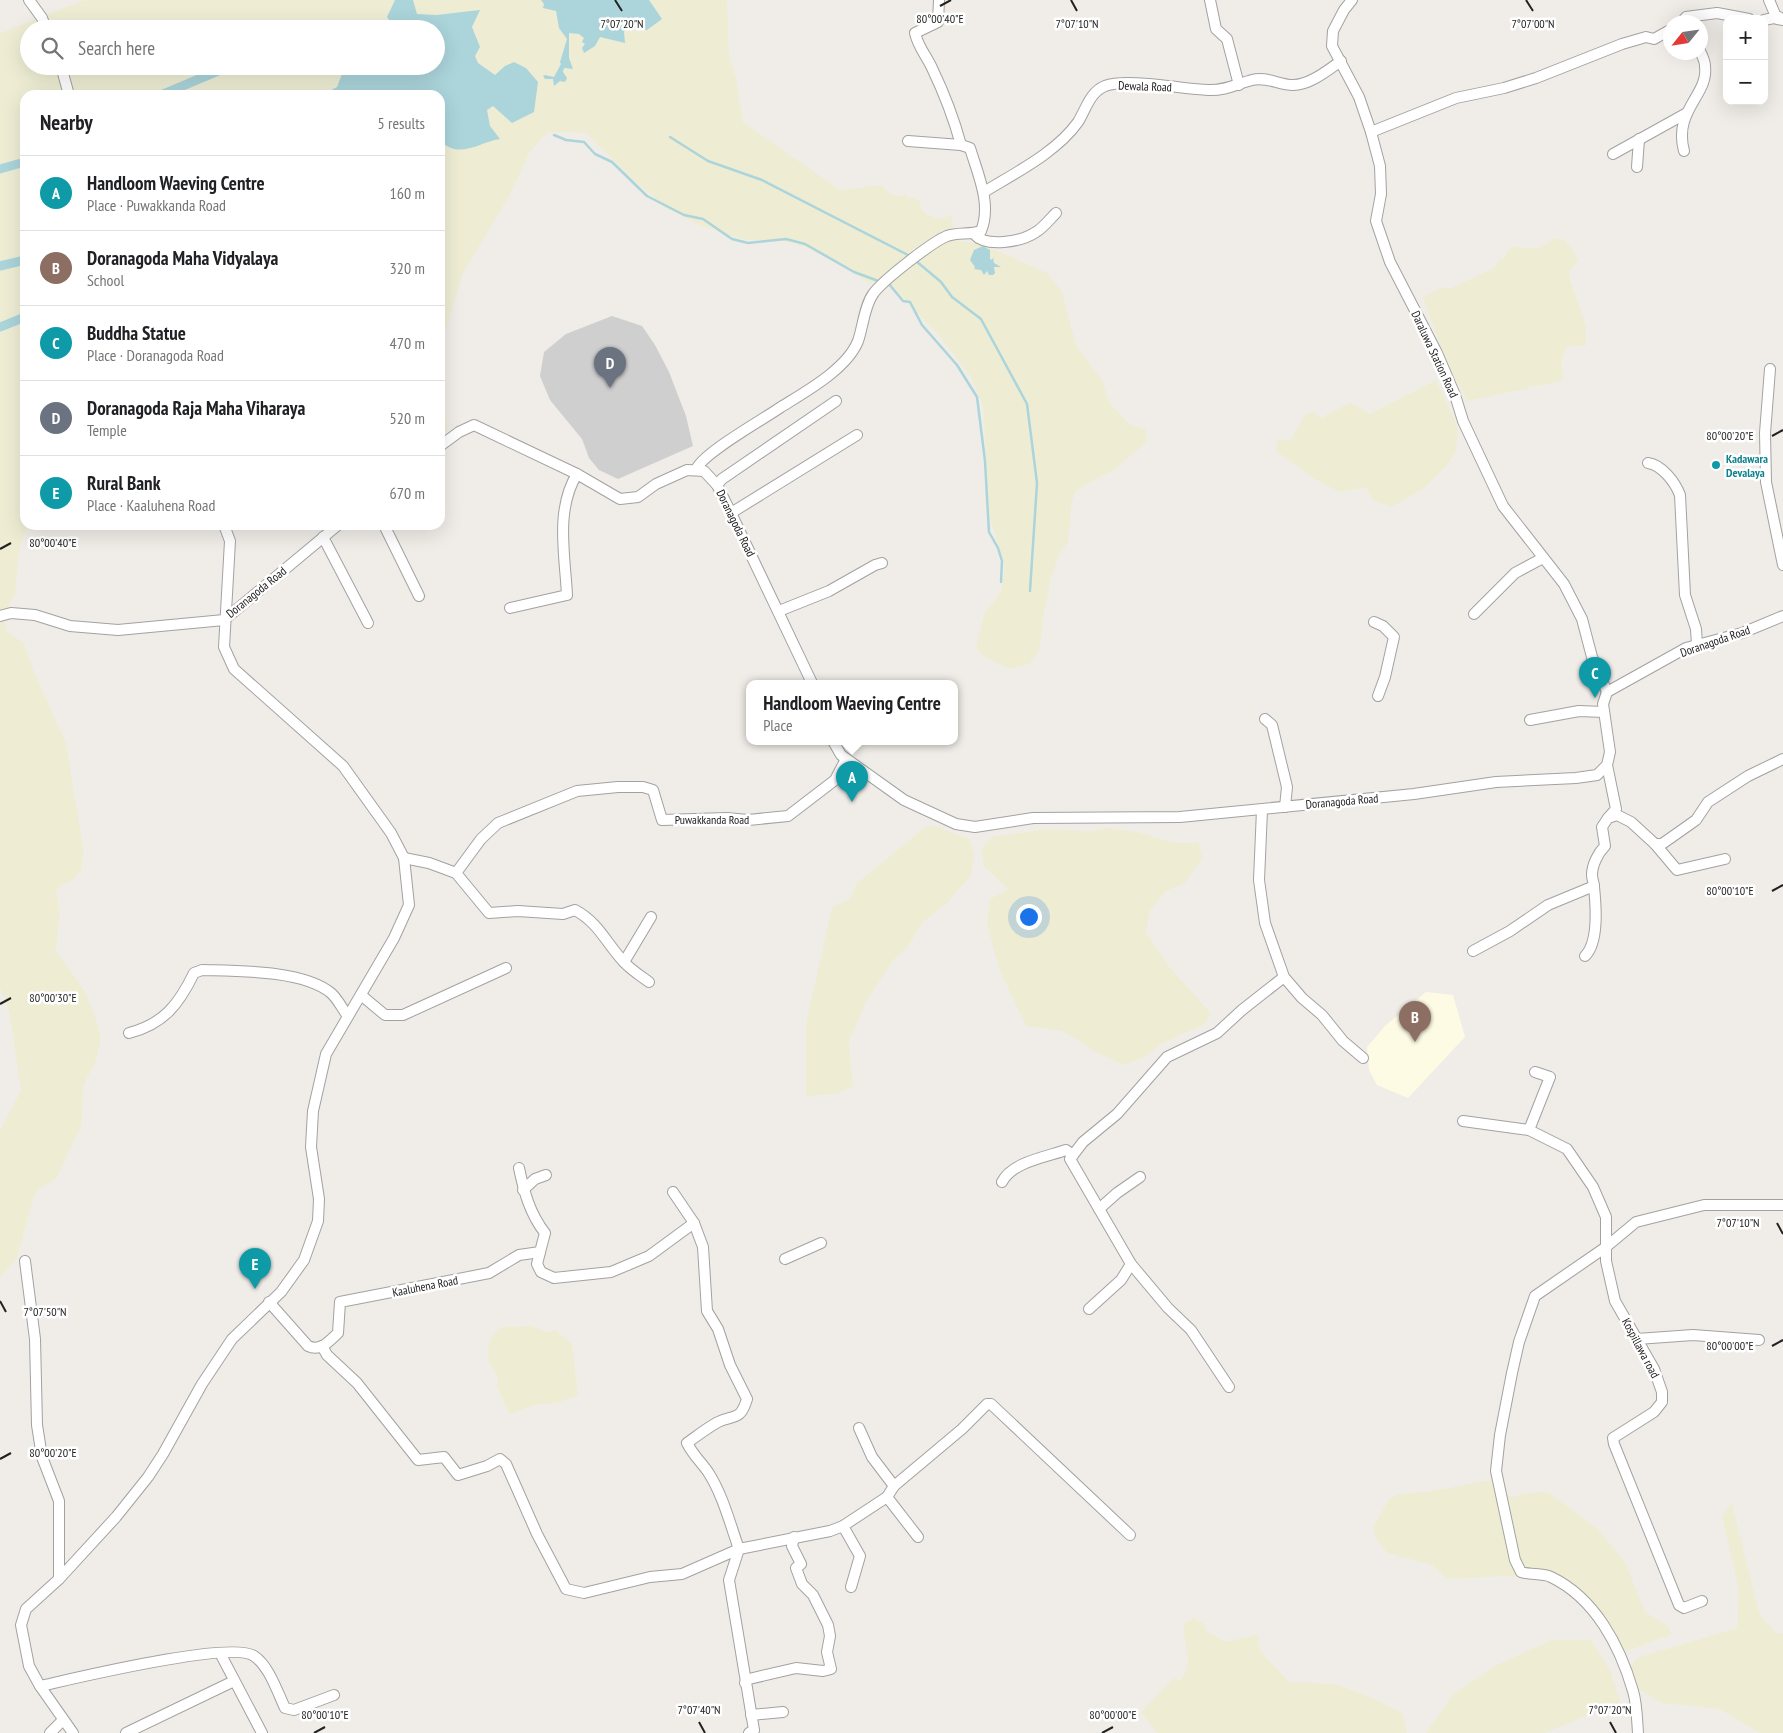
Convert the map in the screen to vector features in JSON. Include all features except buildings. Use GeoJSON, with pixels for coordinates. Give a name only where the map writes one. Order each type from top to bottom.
{"type":"FeatureCollection","features":[{"type":"Feature","properties":{"kind":"street"},"geometry":{"type":"LineString","coordinates":[[29,0],[43,20]]}},
{"type":"Feature","properties":{"kind":"street"},"geometry":{"type":"LineString","coordinates":[[939,0],[938,22],[915,33],[918,46],[932,66],[961,145]]}},
{"type":"Feature","properties":{"kind":"street"},"geometry":{"type":"LineString","coordinates":[[1210,0],[1216,29],[1227,39],[1239,85]]}},
{"type":"Feature","properties":{"kind":"street","name":"Daraluwa Station Road"},"geometry":{"type":"LineString","coordinates":[[1352,0],[1344,10],[1333,31],[1332,46],[1359,97],[1371,132],[1380,166],[1381,194],[1376,221],[1390,262],[1437,353],[1455,395],[1463,421],[1503,506],[1564,584],[1582,619],[1592,657],[1607,692]]}},
{"type":"Feature","properties":{"kind":"street"},"geometry":{"type":"LineString","coordinates":[[1769,0],[1779,19]]}},
{"type":"Feature","properties":{"kind":"street"},"geometry":{"type":"LineString","coordinates":[[1708,15],[1717,13],[1728,15]]}},
{"type":"Feature","properties":{"kind":"street"},"geometry":{"type":"LineString","coordinates":[[1371,132],[1456,98],[1504,88],[1536,78],[1622,44],[1646,37],[1654,39],[1663,34]]}},
{"type":"Feature","properties":{"kind":"street"},"geometry":{"type":"LineString","coordinates":[[1684,151],[1680,137],[1685,114],[1702,84],[1706,67],[1703,60]]}},
{"type":"Feature","properties":{"kind":"street","name":"Dewala Road"},"geometry":{"type":"LineString","coordinates":[[984,192],[1054,146],[1078,122],[1096,92],[1104,87],[1131,84],[1210,90],[1239,85],[1253,80],[1266,79],[1294,85],[1320,75],[1340,61]]}},
{"type":"Feature","properties":{"kind":"street"},"geometry":{"type":"LineString","coordinates":[[63,75],[68,90]]}},
{"type":"Feature","properties":{"kind":"street"},"geometry":{"type":"LineString","coordinates":[[1613,154],[1685,114]]}},
{"type":"Feature","properties":{"kind":"street"},"geometry":{"type":"LineString","coordinates":[[1638,167],[1639,139]]}},
{"type":"Feature","properties":{"kind":"street"},"geometry":{"type":"LineString","coordinates":[[445,442],[459,432],[474,425],[578,474],[620,499],[638,497],[656,484],[687,470],[696,470],[698,464],[719,448],[819,382],[843,362],[858,342],[872,295],[884,282],[937,241],[949,235],[974,234],[981,231],[986,218],[984,192],[970,148],[961,145],[908,141]]}},
{"type":"Feature","properties":{"kind":"street"},"geometry":{"type":"LineString","coordinates":[[974,234],[978,239],[1001,243],[1036,233],[1056,213]]}},
{"type":"Feature","properties":{"kind":"street"},"geometry":{"type":"LineString","coordinates":[[1770,369],[1765,433],[1766,482],[1783,565]]}},
{"type":"Feature","properties":{"kind":"street"},"geometry":{"type":"LineString","coordinates":[[717,485],[722,478],[836,401]]}},
{"type":"Feature","properties":{"kind":"street"},"geometry":{"type":"LineString","coordinates":[[731,513],[857,435]]}},
{"type":"Feature","properties":{"kind":"street"},"geometry":{"type":"LineString","coordinates":[[1648,464],[1655,464],[1675,484],[1680,495],[1684,595],[1696,629],[1697,645]]}},
{"type":"Feature","properties":{"kind":"street","name":"Doranagoda Road"},"geometry":{"type":"LineString","coordinates":[[696,470],[704,471],[717,485],[811,680]]}},
{"type":"Feature","properties":{"kind":"street"},"geometry":{"type":"LineString","coordinates":[[510,608],[567,595],[563,519],[569,487],[578,474]]}},
{"type":"Feature","properties":{"kind":"street","name":"Doranagoda Road"},"geometry":{"type":"LineString","coordinates":[[224,620],[230,541],[226,530]]}},
{"type":"Feature","properties":{"kind":"street","name":"Doranagoda Road"},"geometry":{"type":"LineString","coordinates":[[224,620],[332,530]]}},
{"type":"Feature","properties":{"kind":"street"},"geometry":{"type":"LineString","coordinates":[[387,530],[420,596]]}},
{"type":"Feature","properties":{"kind":"street"},"geometry":{"type":"LineString","coordinates":[[323,538],[368,623]]}},
{"type":"Feature","properties":{"kind":"street"},"geometry":{"type":"LineString","coordinates":[[1474,614],[1515,573],[1543,558]]}},
{"type":"Feature","properties":{"kind":"street"},"geometry":{"type":"LineString","coordinates":[[779,612],[829,591],[875,564],[882,563]]}},
{"type":"Feature","properties":{"kind":"street"},"geometry":{"type":"LineString","coordinates":[[0,616],[11,613],[35,615],[70,626],[118,630],[224,620],[224,647],[234,670],[344,766],[391,834],[404,858],[409,905],[394,938],[361,995],[347,1015],[326,1054],[313,1111],[311,1148],[319,1199],[318,1221],[304,1260],[281,1292],[232,1339],[202,1384],[164,1454],[148,1478],[116,1517],[59,1579],[26,1609],[20,1625],[29,1666],[62,1720],[73,1733]]}},
{"type":"Feature","properties":{"kind":"street","name":"Doranagoda Road"},"geometry":{"type":"LineString","coordinates":[[1607,692],[1686,648],[1742,633],[1783,616]]}},
{"type":"Feature","properties":{"kind":"street"},"geometry":{"type":"LineString","coordinates":[[1374,622],[1383,626],[1394,638],[1385,677],[1378,696]]}},
{"type":"Feature","properties":{"kind":"street"},"geometry":{"type":"LineString","coordinates":[[1585,956],[1590,951],[1594,930],[1594,886],[1592,875],[1599,853],[1605,846],[1602,827],[1616,809],[1607,765],[1610,752],[1603,704],[1607,692]]}},
{"type":"Feature","properties":{"kind":"street"},"geometry":{"type":"LineString","coordinates":[[1530,720],[1579,711],[1604,712]]}},
{"type":"Feature","properties":{"kind":"street"},"geometry":{"type":"LineString","coordinates":[[1265,719],[1272,725],[1287,787],[1285,807]]}},
{"type":"Feature","properties":{"kind":"street","name":"Doranagoda Road"},"geometry":{"type":"LineString","coordinates":[[835,745],[841,755],[904,800],[956,824],[975,827],[1033,818],[1180,817],[1262,810],[1414,794],[1496,782],[1576,778],[1597,775],[1607,765]]}},
{"type":"Feature","properties":{"kind":"street","name":"Puwakkanda Road"},"geometry":{"type":"LineString","coordinates":[[456,873],[481,839],[498,823],[577,791],[618,787],[643,787],[653,790],[662,820],[727,818],[748,820],[788,816],[835,780],[846,759]]}},
{"type":"Feature","properties":{"kind":"street"},"geometry":{"type":"LineString","coordinates":[[1655,844],[1662,844],[1696,820],[1708,802],[1748,776],[1783,760]]}},
{"type":"Feature","properties":{"kind":"street"},"geometry":{"type":"LineString","coordinates":[[1262,810],[1259,880],[1265,922],[1284,977],[1302,998],[1322,1015],[1343,1041],[1363,1058]]}},
{"type":"Feature","properties":{"kind":"street"},"geometry":{"type":"LineString","coordinates":[[1608,818],[1617,815],[1630,822],[1655,844],[1677,870],[1725,859]]}},
{"type":"Feature","properties":{"kind":"street"},"geometry":{"type":"LineString","coordinates":[[404,858],[429,863],[456,873],[489,913],[518,911],[564,914],[575,910],[583,914],[606,937],[624,962],[649,982]]}},
{"type":"Feature","properties":{"kind":"street"},"geometry":{"type":"LineString","coordinates":[[1473,951],[1510,931],[1548,905],[1594,886]]}},
{"type":"Feature","properties":{"kind":"street"},"geometry":{"type":"LineString","coordinates":[[624,962],[651,917]]}},
{"type":"Feature","properties":{"kind":"street"},"geometry":{"type":"LineString","coordinates":[[361,995],[385,1015],[403,1015],[506,968]]}},
{"type":"Feature","properties":{"kind":"street"},"geometry":{"type":"LineString","coordinates":[[129,1033],[148,1028],[159,1021],[185,992],[194,973],[202,970],[266,972],[313,983],[332,993],[347,1015]]}},
{"type":"Feature","properties":{"kind":"street"},"geometry":{"type":"LineString","coordinates":[[1229,1387],[1190,1330],[1168,1308],[1131,1264],[1070,1159],[1083,1142],[1117,1114],[1167,1057],[1217,1033],[1242,1010],[1284,977]]}},
{"type":"Feature","properties":{"kind":"street"},"geometry":{"type":"LineString","coordinates":[[1529,1130],[1550,1078],[1535,1072]]}},
{"type":"Feature","properties":{"kind":"street","name":"Kospillawa road"},"geometry":{"type":"LineString","coordinates":[[1463,1122],[1529,1130],[1567,1148],[1593,1187],[1606,1217],[1607,1270],[1615,1301],[1657,1377],[1662,1392],[1662,1402],[1654,1412],[1613,1438],[1614,1444],[1679,1605],[1684,1608],[1702,1601]]}},
{"type":"Feature","properties":{"kind":"street"},"geometry":{"type":"LineString","coordinates":[[1002,1182],[1006,1174],[1030,1162],[1066,1150],[1073,1155]]}},
{"type":"Feature","properties":{"kind":"street"},"geometry":{"type":"LineString","coordinates":[[519,1168],[523,1190],[536,1222],[545,1233],[537,1264],[541,1272],[554,1278],[611,1272],[649,1256],[694,1223]]}},
{"type":"Feature","properties":{"kind":"street"},"geometry":{"type":"LineString","coordinates":[[523,1190],[535,1179],[546,1175]]}},
{"type":"Feature","properties":{"kind":"street"},"geometry":{"type":"LineString","coordinates":[[1099,1210],[1117,1193],[1140,1177]]}},
{"type":"Feature","properties":{"kind":"street"},"geometry":{"type":"LineString","coordinates":[[673,1192],[694,1223],[703,1247],[707,1311],[718,1329],[730,1365],[747,1399],[743,1411],[731,1420],[719,1421],[688,1443],[693,1456],[708,1472],[722,1502],[739,1549],[728,1580],[754,1730],[749,1733]]}},
{"type":"Feature","properties":{"kind":"street"},"geometry":{"type":"LineString","coordinates":[[1638,1733],[1633,1692],[1615,1644],[1597,1614],[1573,1590],[1549,1576],[1532,1576],[1521,1572],[1515,1560],[1496,1471],[1506,1400],[1519,1342],[1531,1303],[1542,1290],[1606,1247],[1636,1222],[1704,1205],[1783,1204]]}},
{"type":"Feature","properties":{"kind":"street"},"geometry":{"type":"LineString","coordinates":[[785,1259],[821,1243]]}},
{"type":"Feature","properties":{"kind":"street","name":"Kaaluhena Road"},"geometry":{"type":"LineString","coordinates":[[322,1346],[338,1333],[340,1302],[489,1273],[519,1255],[540,1252]]}},
{"type":"Feature","properties":{"kind":"street"},"geometry":{"type":"LineString","coordinates":[[24,1261],[35,1339],[37,1425],[42,1457],[59,1501],[59,1579]]}},
{"type":"Feature","properties":{"kind":"street"},"geometry":{"type":"LineString","coordinates":[[1089,1309],[1121,1280],[1131,1264]]}},
{"type":"Feature","properties":{"kind":"street"},"geometry":{"type":"LineString","coordinates":[[270,1302],[308,1346],[314,1349],[322,1346],[326,1355],[357,1383],[418,1460],[444,1457],[458,1475],[487,1466],[500,1459],[506,1464],[537,1534],[566,1589],[584,1593],[650,1576],[682,1574],[739,1549],[830,1531],[843,1526],[887,1496],[894,1486],[962,1429],[987,1404],[992,1404],[1130,1535]]}},
{"type":"Feature","properties":{"kind":"street"},"geometry":{"type":"LineString","coordinates":[[1637,1339],[1693,1335],[1759,1340]]}},
{"type":"Feature","properties":{"kind":"street"},"geometry":{"type":"LineString","coordinates":[[859,1428],[872,1457],[894,1486]]}},
{"type":"Feature","properties":{"kind":"street"},"geometry":{"type":"LineString","coordinates":[[887,1496],[918,1536]]}},
{"type":"Feature","properties":{"kind":"street"},"geometry":{"type":"LineString","coordinates":[[843,1526],[860,1556],[851,1587]]}},
{"type":"Feature","properties":{"kind":"street"},"geometry":{"type":"LineString","coordinates":[[745,1683],[749,1678],[796,1668],[823,1671],[831,1669],[827,1652],[830,1636],[828,1626],[813,1594],[802,1584],[796,1568],[801,1564],[792,1546],[794,1537]]}},
{"type":"Feature","properties":{"kind":"street"},"geometry":{"type":"LineString","coordinates":[[40,1686],[140,1663],[220,1653],[246,1652],[254,1656],[267,1672],[285,1708],[294,1710],[334,1694]]}},
{"type":"Feature","properties":{"kind":"street"},"geometry":{"type":"LineString","coordinates":[[220,1653],[262,1733]]}},
{"type":"Feature","properties":{"kind":"street"},"geometry":{"type":"LineString","coordinates":[[126,1733],[234,1681]]}},
{"type":"Feature","properties":{"kind":"street"},"geometry":{"type":"LineString","coordinates":[[751,1715],[783,1712]]}},
{"type":"Feature","properties":{"kind":"street"},"geometry":{"type":"LineString","coordinates":[[50,1733],[62,1720]]}},
{"type":"Feature","properties":{"kind":"shaded area"},"geometry":{"type":"Polygon","coordinates":[[[612,316],[642,326],[655,345],[669,372],[686,416],[693,446],[618,479],[599,470],[589,458],[582,439],[550,400],[540,376],[544,352],[566,334],[612,316]]]}},
{"type":"Feature","properties":{"kind":"shaded area"},"geometry":{"type":"Polygon","coordinates":[[[1426,992],[1453,995],[1465,1037],[1408,1098],[1377,1085],[1369,1070],[1367,1047],[1385,1026],[1426,992]]]}},
{"type":"Feature","properties":{"kind":"green space"},"geometry":{"type":"Polygon","coordinates":[[[84,0],[727,0],[729,54],[736,79],[743,122],[840,190],[882,185],[891,195],[902,196],[906,193],[908,200],[912,197],[920,201],[920,208],[928,215],[939,219],[952,215],[953,230],[958,241],[982,244],[1047,273],[1062,292],[1076,345],[1103,382],[1109,402],[1130,425],[1146,429],[1147,442],[1114,470],[1075,492],[1071,506],[1068,542],[1060,553],[1051,578],[1040,648],[1030,664],[1010,669],[984,657],[976,647],[984,614],[1001,592],[1005,567],[990,518],[983,406],[970,376],[939,336],[894,288],[880,280],[871,284],[827,257],[805,247],[781,240],[745,240],[699,225],[666,208],[632,179],[586,133],[548,132],[529,153],[512,191],[462,275],[445,332],[445,90],[20,90],[20,530],[26,530],[20,546],[15,594],[5,612],[4,618],[6,631],[24,643],[34,672],[66,743],[84,853],[81,870],[74,879],[60,886],[56,892],[60,912],[56,951],[85,991],[98,1025],[101,1040],[95,1063],[84,1084],[81,1127],[56,1179],[38,1190],[33,1199],[17,1258],[0,1278],[0,1130],[21,1090],[9,1011],[0,988],[0,33],[20,25],[20,75],[445,75],[445,20],[33,20],[84,0]]]}},
{"type":"Feature","properties":{"kind":"green space"},"geometry":{"type":"Polygon","coordinates":[[[1555,238],[1564,240],[1572,248],[1578,261],[1569,271],[1586,326],[1586,346],[1570,346],[1566,348],[1561,361],[1564,378],[1561,381],[1467,401],[1445,359],[1423,297],[1441,288],[1451,288],[1496,267],[1499,259],[1503,259],[1510,247],[1540,248],[1555,238]]]}},
{"type":"Feature","properties":{"kind":"green space"},"geometry":{"type":"Polygon","coordinates":[[[1436,380],[1457,424],[1458,438],[1455,454],[1424,488],[1392,507],[1372,500],[1367,488],[1339,492],[1315,479],[1276,451],[1277,440],[1290,441],[1305,415],[1312,411],[1323,419],[1327,414],[1350,403],[1370,414],[1436,380]]]}},
{"type":"Feature","properties":{"kind":"green space"},"geometry":{"type":"Polygon","coordinates":[[[445,413],[448,430],[445,432],[445,413]]]}},
{"type":"Feature","properties":{"kind":"green space"},"geometry":{"type":"Polygon","coordinates":[[[935,826],[969,839],[974,855],[971,875],[947,903],[922,923],[907,948],[894,959],[866,1002],[849,1041],[853,1086],[838,1093],[806,1097],[806,1023],[832,907],[850,899],[856,884],[924,828],[935,826]]]}},
{"type":"Feature","properties":{"kind":"green space"},"geometry":{"type":"Polygon","coordinates":[[[1108,828],[1138,832],[1176,843],[1199,843],[1202,859],[1185,883],[1166,891],[1150,910],[1146,933],[1171,969],[1211,1013],[1205,1024],[1162,1043],[1145,1057],[1124,1065],[1093,1051],[1061,1031],[1026,1026],[999,969],[987,925],[990,899],[1008,889],[984,866],[981,849],[992,837],[1048,829],[1090,831],[1108,828]]]}},
{"type":"Feature","properties":{"kind":"green space"},"geometry":{"type":"Polygon","coordinates":[[[530,1326],[548,1332],[556,1330],[572,1344],[578,1395],[557,1403],[536,1405],[509,1414],[497,1386],[498,1377],[489,1363],[488,1349],[493,1334],[503,1327],[530,1326]]]}},
{"type":"Feature","properties":{"kind":"green space"},"geometry":{"type":"Polygon","coordinates":[[[1490,1480],[1512,1497],[1525,1493],[1548,1492],[1598,1529],[1625,1562],[1645,1612],[1668,1626],[1672,1634],[1625,1652],[1595,1603],[1568,1581],[1542,1569],[1532,1576],[1530,1580],[1509,1576],[1447,1579],[1432,1565],[1387,1553],[1375,1537],[1373,1527],[1389,1499],[1398,1494],[1433,1491],[1490,1480]]]}},
{"type":"Feature","properties":{"kind":"green space"},"geometry":{"type":"Polygon","coordinates":[[[1732,1503],[1759,1613],[1775,1632],[1783,1634],[1783,1733],[1760,1733],[1719,1709],[1660,1703],[1637,1688],[1630,1669],[1636,1658],[1737,1628],[1739,1591],[1722,1516],[1732,1503]]]}},
{"type":"Feature","properties":{"kind":"green space"},"geometry":{"type":"Polygon","coordinates":[[[1194,1618],[1204,1623],[1205,1630],[1225,1642],[1258,1634],[1260,1651],[1289,1682],[1335,1684],[1370,1697],[1402,1713],[1407,1733],[1157,1733],[1141,1712],[1174,1678],[1180,1681],[1186,1671],[1188,1662],[1183,1624],[1194,1618]]]}},
{"type":"Feature","properties":{"kind":"green space"},"geometry":{"type":"Polygon","coordinates":[[[1551,1640],[1591,1640],[1611,1672],[1620,1702],[1545,1733],[1426,1733],[1453,1694],[1495,1666],[1551,1640]]]}},
{"type":"Feature","properties":{"kind":"water"},"geometry":{"type":"Polygon","coordinates":[[[395,0],[413,0],[417,14],[436,15],[480,10],[472,27],[480,47],[475,56],[478,63],[495,75],[505,66],[514,62],[526,68],[538,82],[534,112],[512,123],[493,106],[487,110],[490,126],[500,139],[460,150],[445,145],[445,90],[331,90],[337,87],[342,75],[445,75],[445,20],[389,20],[387,17],[395,0]]]}},
{"type":"Feature","properties":{"kind":"water"},"geometry":{"type":"Polygon","coordinates":[[[541,0],[649,0],[662,19],[647,30],[626,27],[624,32],[625,43],[600,37],[595,46],[584,53],[582,48],[585,44],[582,42],[584,38],[579,34],[569,33],[569,58],[573,69],[564,68],[563,72],[567,78],[565,82],[560,81],[554,86],[553,79],[545,79],[543,76],[554,77],[561,64],[567,39],[559,28],[556,11],[543,8],[544,4],[541,0]]]}},
{"type":"Feature","properties":{"kind":"water"},"geometry":{"type":"Polygon","coordinates":[[[983,246],[990,250],[990,259],[992,260],[993,257],[994,263],[1001,267],[994,267],[995,273],[993,275],[989,275],[987,271],[984,275],[981,270],[974,269],[975,267],[970,260],[974,250],[983,246]]]}},
{"type":"Feature","properties":{"kind":"waterway"},"geometry":{"type":"LineString","coordinates":[[173,90],[209,75]]}},
{"type":"Feature","properties":{"kind":"waterway"},"geometry":{"type":"LineString","coordinates":[[554,135],[566,140],[584,142],[595,154],[612,162],[647,196],[684,215],[703,219],[732,239],[748,243],[786,239],[805,244],[854,272],[881,282]]}},
{"type":"Feature","properties":{"kind":"waterway"},"geometry":{"type":"LineString","coordinates":[[670,137],[708,161],[762,180],[912,257]]}},
{"type":"Feature","properties":{"kind":"waterway"},"geometry":{"type":"LineString","coordinates":[[0,169],[20,163]]}},
{"type":"Feature","properties":{"kind":"waterway"},"geometry":{"type":"LineString","coordinates":[[0,266],[20,261]]}},
{"type":"Feature","properties":{"kind":"waterway"},"geometry":{"type":"LineString","coordinates":[[916,261],[941,282],[952,297],[981,319],[1027,404],[1037,483],[1030,591]]}},
{"type":"Feature","properties":{"kind":"waterway"},"geometry":{"type":"LineString","coordinates":[[889,284],[903,301],[910,302],[922,325],[957,365],[977,397],[985,461],[989,532],[998,548],[1002,561],[1001,582]]}},
{"type":"Feature","properties":{"kind":"waterway"},"geometry":{"type":"LineString","coordinates":[[0,327],[20,319]]}},
{"type":"Feature","properties":{"kind":"place","name":"Doranagoda Raja Maha Viharaya"},"geometry":{"type":"Point","coordinates":[610,388]}},
{"type":"Feature","properties":{"kind":"place","name":"Kadawara Devalaya"},"geometry":{"type":"Point","coordinates":[1716,465]}},
{"type":"Feature","properties":{"kind":"place","name":"Buddha Statue"},"geometry":{"type":"Point","coordinates":[1595,698]}},
{"type":"Feature","properties":{"kind":"place","name":"Handloom Waeving Centre"},"geometry":{"type":"Point","coordinates":[852,802]}},
{"type":"Feature","properties":{"kind":"place","name":"Doranagoda Maha Vidyalaya"},"geometry":{"type":"Point","coordinates":[1415,1042]}},
{"type":"Feature","properties":{"kind":"place","name":"Rural Bank"},"geometry":{"type":"Point","coordinates":[255,1289]}}]}
